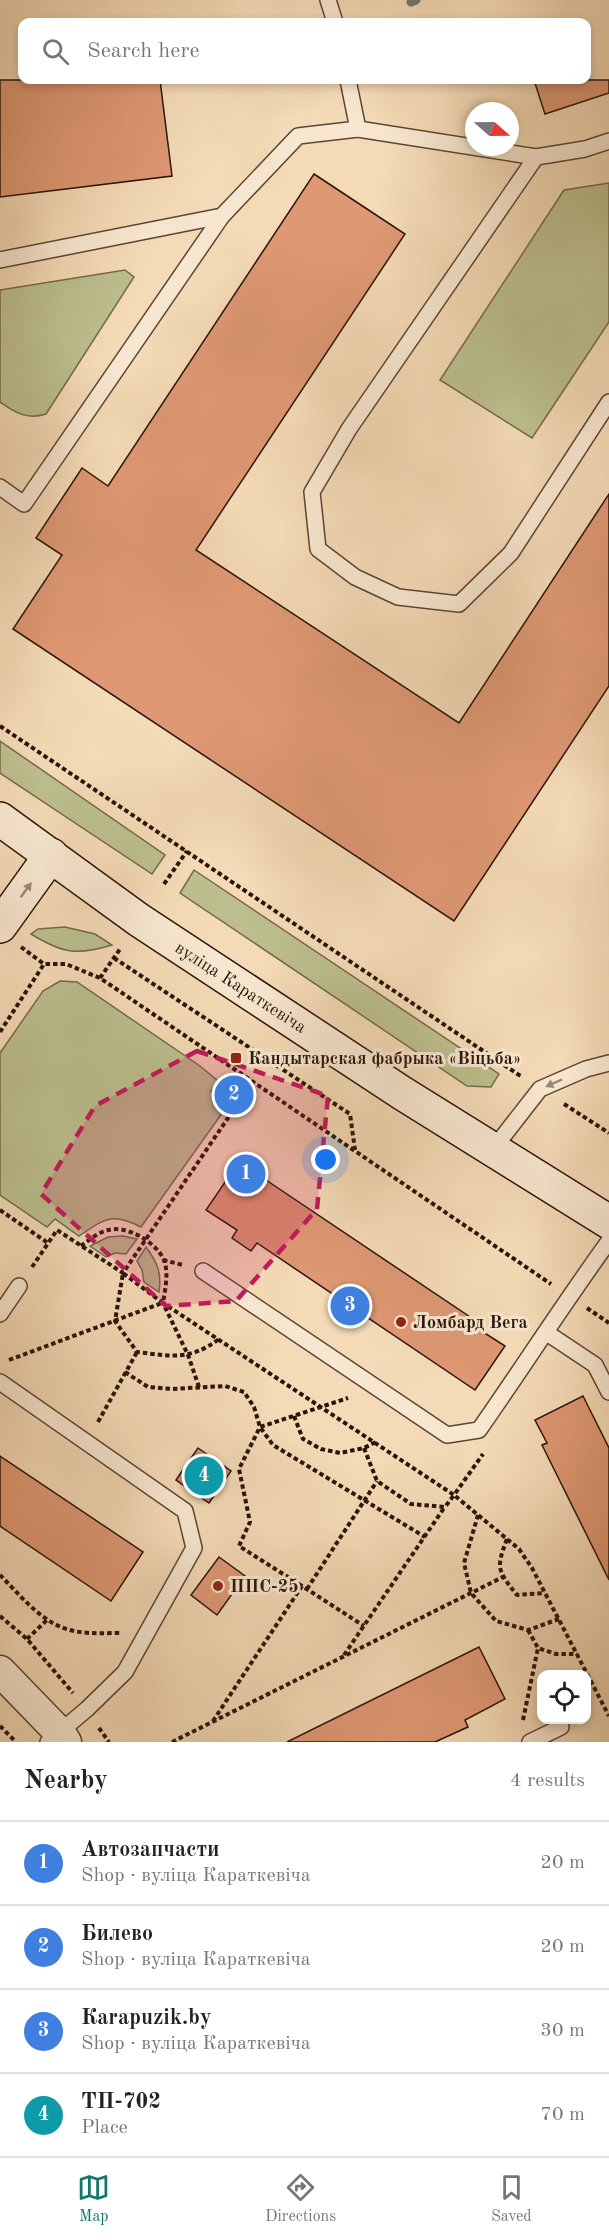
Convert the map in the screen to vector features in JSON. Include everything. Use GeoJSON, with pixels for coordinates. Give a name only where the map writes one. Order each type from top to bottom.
{"type":"FeatureCollection","features":[{"type":"Feature","properties":{"kind":"street","name":"вуліца Караткевіча"},"geometry":{"type":"LineString","coordinates":[[2,825],[51,855],[149,926],[402,1093],[494,1148],[609,1222]]}},
{"type":"Feature","properties":{"kind":"street"},"geometry":{"type":"LineString","coordinates":[[7,934],[51,855]]}},
{"type":"Feature","properties":{"kind":"street"},"geometry":{"type":"LineString","coordinates":[[0,1671],[58,1739]]}},
{"type":"Feature","properties":{"kind":"lane"},"geometry":{"type":"LineString","coordinates":[[328,0],[334,18]]}},
{"type":"Feature","properties":{"kind":"lane"},"geometry":{"type":"LineString","coordinates":[[349,84],[358,129]]}},
{"type":"Feature","properties":{"kind":"lane"},"geometry":{"type":"LineString","coordinates":[[0,487],[24,504],[222,216],[298,136],[358,129],[536,157],[585,149],[609,141]]}},
{"type":"Feature","properties":{"kind":"lane"},"geometry":{"type":"LineString","coordinates":[[536,157],[349,429],[312,492],[318,549],[355,577],[398,597],[459,604],[512,553],[609,402]]}},
{"type":"Feature","properties":{"kind":"lane"},"geometry":{"type":"LineString","coordinates":[[0,260],[222,216]]}},
{"type":"Feature","properties":{"kind":"lane"},"geometry":{"type":"LineString","coordinates":[[494,1148],[540,1089],[586,1069],[609,1063]]}},
{"type":"Feature","properties":{"kind":"lane"},"geometry":{"type":"LineString","coordinates":[[203,1271],[447,1435],[479,1430],[609,1241]]}},
{"type":"Feature","properties":{"kind":"lane"},"geometry":{"type":"LineString","coordinates":[[0,1314],[19,1286]]}},
{"type":"Feature","properties":{"kind":"lane"},"geometry":{"type":"LineString","coordinates":[[547,1333],[595,1365],[609,1392]]}},
{"type":"Feature","properties":{"kind":"lane"},"geometry":{"type":"LineString","coordinates":[[0,1382],[185,1511],[194,1548],[125,1672],[58,1739]]}},
{"type":"Feature","properties":{"kind":"lane"},"geometry":{"type":"LineString","coordinates":[[530,1742],[561,1727]]}},
{"type":"Feature","properties":{"kind":"path"},"geometry":{"type":"LineString","coordinates":[[0,726],[609,1133]]}},
{"type":"Feature","properties":{"kind":"path"},"geometry":{"type":"LineString","coordinates":[[164,884],[187,851]]}},
{"type":"Feature","properties":{"kind":"path"},"geometry":{"type":"LineString","coordinates":[[7,934],[44,963],[66,964],[100,978],[609,1323]]}},
{"type":"Feature","properties":{"kind":"path"},"geometry":{"type":"LineString","coordinates":[[100,978],[120,949]]}},
{"type":"Feature","properties":{"kind":"path"},"geometry":{"type":"LineString","coordinates":[[114,958],[350,1114],[355,1150]]}},
{"type":"Feature","properties":{"kind":"path"},"geometry":{"type":"LineString","coordinates":[[0,1032],[44,963]]}},
{"type":"Feature","properties":{"kind":"path"},"geometry":{"type":"LineString","coordinates":[[219,1339],[205,1350],[177,1357],[136,1352],[115,1321],[123,1273],[254,1081]]}},
{"type":"Feature","properties":{"kind":"path"},"geometry":{"type":"LineString","coordinates":[[0,1210],[48,1243]]}},
{"type":"Feature","properties":{"kind":"path"},"geometry":{"type":"LineString","coordinates":[[19,1286],[57,1230],[123,1273],[163,1303]]}},
{"type":"Feature","properties":{"kind":"path"},"geometry":{"type":"LineString","coordinates":[[81,1246],[106,1230],[129,1230],[145,1239],[164,1260],[167,1282],[163,1303]]}},
{"type":"Feature","properties":{"kind":"path"},"geometry":{"type":"LineString","coordinates":[[0,1364],[163,1303]]}},
{"type":"Feature","properties":{"kind":"path"},"geometry":{"type":"LineString","coordinates":[[86,1442],[136,1352]]}},
{"type":"Feature","properties":{"kind":"path"},"geometry":{"type":"LineString","coordinates":[[125,1372],[148,1387],[172,1389],[225,1386],[244,1392],[254,1407],[260,1427],[273,1445],[425,1537]]}},
{"type":"Feature","properties":{"kind":"path"},"geometry":{"type":"LineString","coordinates":[[364,1626],[239,1546],[250,1522],[238,1469],[260,1427],[377,1388]]}},
{"type":"Feature","properties":{"kind":"path"},"geometry":{"type":"LineString","coordinates":[[294,1416],[303,1439],[321,1449],[340,1453],[376,1443]]}},
{"type":"Feature","properties":{"kind":"path"},"geometry":{"type":"LineString","coordinates":[[364,1448],[377,1481],[411,1504],[445,1507]]}},
{"type":"Feature","properties":{"kind":"path"},"geometry":{"type":"LineString","coordinates":[[307,1589],[377,1481]]}},
{"type":"Feature","properties":{"kind":"path"},"geometry":{"type":"LineString","coordinates":[[342,1657],[454,1495],[519,1550],[532,1568],[609,1716]]}},
{"type":"Feature","properties":{"kind":"path"},"geometry":{"type":"LineString","coordinates":[[478,1515],[464,1563],[471,1593],[496,1621],[528,1630],[559,1619]]}},
{"type":"Feature","properties":{"kind":"path"},"geometry":{"type":"LineString","coordinates":[[507,1539],[498,1562],[503,1577],[517,1595],[545,1593]]}},
{"type":"Feature","properties":{"kind":"path"},"geometry":{"type":"LineString","coordinates":[[0,1575],[36,1611],[62,1628],[96,1633],[147,1632]]}},
{"type":"Feature","properties":{"kind":"path"},"geometry":{"type":"LineString","coordinates":[[172,1742],[503,1577]]}},
{"type":"Feature","properties":{"kind":"path"},"geometry":{"type":"LineString","coordinates":[[213,1721],[302,1586]]}},
{"type":"Feature","properties":{"kind":"path"},"geometry":{"type":"LineString","coordinates":[[0,1616],[27,1639],[87,1709],[109,1742]]}},
{"type":"Feature","properties":{"kind":"path"},"geometry":{"type":"LineString","coordinates":[[27,1639],[48,1619]]}},
{"type":"Feature","properties":{"kind":"path"},"geometry":{"type":"LineString","coordinates":[[523,1721],[538,1648],[528,1630]]}},
{"type":"Feature","properties":{"kind":"path"},"geometry":{"type":"LineString","coordinates":[[538,1648],[556,1654],[577,1654]]}},
{"type":"Feature","properties":{"kind":"path"},"geometry":{"type":"LineString","coordinates":[[0,1726],[16,1742]]}},
{"type":"Feature","properties":{"kind":"highlighted area"},"geometry":{"type":"Polygon","coordinates":[[[197,1051],[328,1096],[317,1209],[236,1301],[166,1306],[41,1194],[95,1106],[197,1051]]]}},
{"type":"Feature","properties":{"kind":"green space"},"geometry":{"type":"Polygon","coordinates":[[[609,183],[609,322],[532,438],[440,380],[564,190],[609,183]]]}},
{"type":"Feature","properties":{"kind":"green space"},"geometry":{"type":"Polygon","coordinates":[[[125,270],[134,277],[46,414],[27,416],[0,402],[0,290],[125,270]]]}},
{"type":"Feature","properties":{"kind":"green space"},"geometry":{"type":"Polygon","coordinates":[[[0,741],[165,855],[152,874],[0,773],[0,741]]]}},
{"type":"Feature","properties":{"kind":"green space"},"geometry":{"type":"Polygon","coordinates":[[[194,870],[499,1074],[491,1087],[467,1086],[180,893],[194,870]]]}},
{"type":"Feature","properties":{"kind":"green space"},"geometry":{"type":"Polygon","coordinates":[[[65,927],[95,934],[112,945],[89,951],[70,951],[31,934],[38,929],[65,927]]]}},
{"type":"Feature","properties":{"kind":"green space"},"geometry":{"type":"Polygon","coordinates":[[[60,981],[77,982],[200,1066],[218,1081],[211,1091],[228,1105],[141,1227],[122,1220],[108,1220],[95,1225],[79,1236],[55,1219],[47,1227],[0,1195],[0,1053],[43,991],[60,981]]]}},
{"type":"Feature","properties":{"kind":"green space"},"geometry":{"type":"Polygon","coordinates":[[[123,1236],[137,1239],[126,1254],[115,1253],[106,1257],[90,1246],[108,1237],[123,1236]]]}},
{"type":"Feature","properties":{"kind":"green space"},"geometry":{"type":"Polygon","coordinates":[[[146,1247],[158,1268],[159,1292],[144,1282],[142,1270],[137,1261],[146,1247]]]}},
{"type":"Feature","properties":{"kind":"building"},"geometry":{"type":"Polygon","coordinates":[[[0,80],[18,80],[18,84],[160,84],[172,176],[0,197],[0,80]]]}},
{"type":"Feature","properties":{"kind":"building"},"geometry":{"type":"Polygon","coordinates":[[[591,80],[609,80],[609,93],[545,114],[535,84],[591,84],[591,80]]]}},
{"type":"Feature","properties":{"kind":"building"},"geometry":{"type":"Polygon","coordinates":[[[314,174],[405,234],[196,550],[459,723],[609,494],[609,686],[454,921],[13,629],[62,555],[36,538],[82,468],[108,486],[314,174]]]}},
{"type":"Feature","properties":{"kind":"building"},"geometry":{"type":"Polygon","coordinates":[[[236,1166],[257,1181],[260,1176],[485,1327],[483,1332],[505,1346],[475,1390],[257,1243],[251,1251],[232,1238],[237,1230],[206,1210],[236,1166]]]}},
{"type":"Feature","properties":{"kind":"building"},"geometry":{"type":"Polygon","coordinates":[[[583,1396],[609,1448],[609,1580],[542,1445],[547,1443],[535,1420],[583,1396]]]}},
{"type":"Feature","properties":{"kind":"building"},"geometry":{"type":"Polygon","coordinates":[[[198,1448],[231,1471],[209,1503],[176,1480],[198,1448]]]}},
{"type":"Feature","properties":{"kind":"building"},"geometry":{"type":"Polygon","coordinates":[[[0,1456],[143,1552],[111,1601],[0,1526],[0,1456]]]}},
{"type":"Feature","properties":{"kind":"building","name":"ППС-25"},"geometry":{"type":"Polygon","coordinates":[[[219,1557],[245,1576],[217,1615],[191,1595],[219,1557]]]}},
{"type":"Feature","properties":{"kind":"building"},"geometry":{"type":"Polygon","coordinates":[[[479,1647],[505,1699],[465,1720],[468,1727],[435,1742],[287,1742],[479,1647]]]}},
{"type":"Feature","properties":{"kind":"waterway"},"geometry":{"type":"LineString","coordinates":[[411,2],[416,0]]}},
{"type":"Feature","properties":{"kind":"place","name":"Кандытарская фабрыка «Віцьба»"},"geometry":{"type":"Point","coordinates":[236,1058]}},
{"type":"Feature","properties":{"kind":"place","name":"Билево"},"geometry":{"type":"Point","coordinates":[234,1095]}},
{"type":"Feature","properties":{"kind":"place","name":"Автозапчасти"},"geometry":{"type":"Point","coordinates":[246,1174]}},
{"type":"Feature","properties":{"kind":"place","name":"Кarapuzik.by"},"geometry":{"type":"Point","coordinates":[350,1306]}},
{"type":"Feature","properties":{"kind":"place","name":"Ломбард Вега"},"geometry":{"type":"Point","coordinates":[401,1322]}},
{"type":"Feature","properties":{"kind":"place","name":"ТП-702"},"geometry":{"type":"Point","coordinates":[204,1476]}},
{"type":"Feature","properties":{"kind":"place","name":"ППС-25"},"geometry":{"type":"Point","coordinates":[218,1586]}}]}
